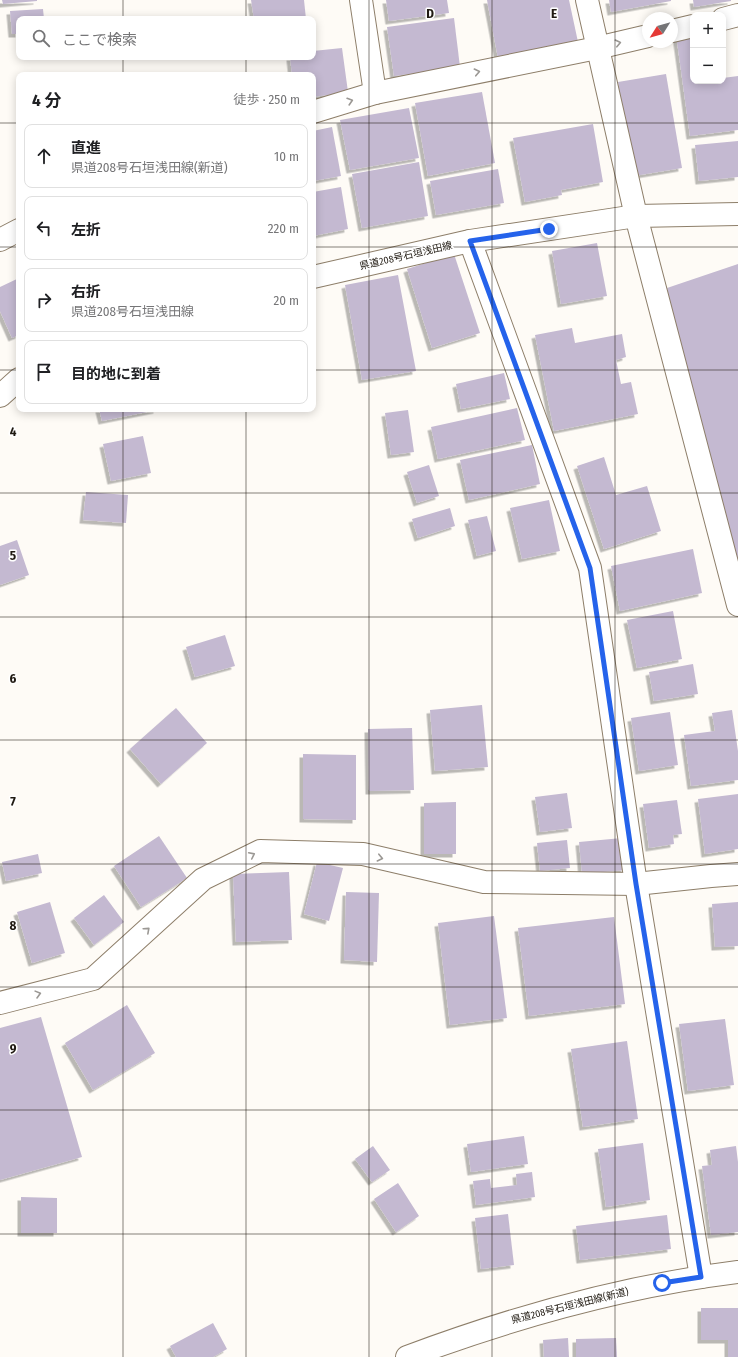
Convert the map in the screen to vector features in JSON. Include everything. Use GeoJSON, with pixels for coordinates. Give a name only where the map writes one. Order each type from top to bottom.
{"type":"FeatureCollection","features":[{"type":"Feature","properties":{"kind":"street"},"geometry":{"type":"LineString","coordinates":[[361,0],[375,93]]}},
{"type":"Feature","properties":{"kind":"street"},"geometry":{"type":"LineString","coordinates":[[587,0],[636,216],[738,605]]}},
{"type":"Feature","properties":{"kind":"street"},"geometry":{"type":"LineString","coordinates":[[726,18],[738,15]]}},
{"type":"Feature","properties":{"kind":"street"},"geometry":{"type":"LineString","coordinates":[[678,30],[690,27]]}},
{"type":"Feature","properties":{"kind":"street"},"geometry":{"type":"LineString","coordinates":[[316,111],[375,93],[642,37]]}},
{"type":"Feature","properties":{"kind":"street","name":"県道208号石垣浅田線"},"geometry":{"type":"LineString","coordinates":[[316,276],[470,241],[636,216],[738,214]]}},
{"type":"Feature","properties":{"kind":"street"},"geometry":{"type":"LineString","coordinates":[[0,240],[16,232]]}},
{"type":"Feature","properties":{"kind":"street"},"geometry":{"type":"LineString","coordinates":[[470,241],[590,568],[636,884],[701,1277]]}},
{"type":"Feature","properties":{"kind":"street"},"geometry":{"type":"LineString","coordinates":[[0,396],[16,382]]}},
{"type":"Feature","properties":{"kind":"street"},"geometry":{"type":"LineString","coordinates":[[0,1004],[94,978],[203,879],[260,851],[363,854],[484,882],[636,884],[738,874]]}},
{"type":"Feature","properties":{"kind":"street","name":"県道208号石垣浅田線(新道)"},"geometry":{"type":"LineString","coordinates":[[407,1357],[455,1339],[518,1319],[589,1300],[662,1283],[738,1272]]}},
{"type":"Feature","properties":{"kind":"building"},"geometry":{"type":"Polygon","coordinates":[[[2,0],[37,0],[37,1],[3,4],[2,0]]]}},
{"type":"Feature","properties":{"kind":"building"},"geometry":{"type":"Polygon","coordinates":[[[251,0],[304,0],[306,16],[254,16],[251,0]]]}},
{"type":"Feature","properties":{"kind":"building"},"geometry":{"type":"Polygon","coordinates":[[[386,0],[447,0],[449,13],[389,21],[386,0]]]}},
{"type":"Feature","properties":{"kind":"building"},"geometry":{"type":"Polygon","coordinates":[[[487,0],[569,0],[578,42],[498,58],[487,0]]]}},
{"type":"Feature","properties":{"kind":"building"},"geometry":{"type":"Polygon","coordinates":[[[609,0],[671,0],[671,1],[611,12],[609,0]]]}},
{"type":"Feature","properties":{"kind":"building"},"geometry":{"type":"Polygon","coordinates":[[[693,0],[731,0],[731,1],[694,7],[693,0]]]}},
{"type":"Feature","properties":{"kind":"building"},"geometry":{"type":"Polygon","coordinates":[[[43,9],[44,16],[16,16],[16,34],[12,34],[10,11],[43,9]]]}},
{"type":"Feature","properties":{"kind":"building"},"geometry":{"type":"Polygon","coordinates":[[[454,18],[460,67],[394,76],[387,27],[454,18]]]}},
{"type":"Feature","properties":{"kind":"building"},"geometry":{"type":"Polygon","coordinates":[[[690,32],[690,84],[726,84],[726,78],[738,76],[738,130],[690,136],[678,48],[678,34],[690,32]]]}},
{"type":"Feature","properties":{"kind":"building"},"geometry":{"type":"Polygon","coordinates":[[[342,48],[348,92],[316,97],[316,72],[292,72],[290,60],[316,60],[316,51],[342,48]]]}},
{"type":"Feature","properties":{"kind":"building"},"geometry":{"type":"Polygon","coordinates":[[[666,74],[682,168],[634,176],[618,82],[666,74]]]}},
{"type":"Feature","properties":{"kind":"building"},"geometry":{"type":"Polygon","coordinates":[[[482,92],[495,163],[428,176],[415,103],[482,92]]]}},
{"type":"Feature","properties":{"kind":"building"},"geometry":{"type":"Polygon","coordinates":[[[409,108],[419,158],[350,170],[340,120],[409,108]]]}},
{"type":"Feature","properties":{"kind":"building"},"geometry":{"type":"Polygon","coordinates":[[[593,124],[603,182],[561,190],[562,195],[525,202],[513,138],[593,124]]]}},
{"type":"Feature","properties":{"kind":"building"},"geometry":{"type":"Polygon","coordinates":[[[332,127],[341,176],[316,180],[316,130],[332,127]]]}},
{"type":"Feature","properties":{"kind":"building"},"geometry":{"type":"Polygon","coordinates":[[[738,141],[738,177],[699,181],[695,145],[738,141]]]}},
{"type":"Feature","properties":{"kind":"building"},"geometry":{"type":"Polygon","coordinates":[[[419,162],[428,216],[362,228],[352,174],[419,162]]]}},
{"type":"Feature","properties":{"kind":"building"},"geometry":{"type":"Polygon","coordinates":[[[498,169],[504,203],[436,215],[430,181],[498,169]]]}},
{"type":"Feature","properties":{"kind":"building"},"geometry":{"type":"Polygon","coordinates":[[[341,187],[348,229],[316,235],[316,191],[341,187]]]}},
{"type":"Feature","properties":{"kind":"building"},"geometry":{"type":"Polygon","coordinates":[[[597,243],[607,296],[561,304],[552,251],[597,243]]]}},
{"type":"Feature","properties":{"kind":"building"},"geometry":{"type":"Polygon","coordinates":[[[454,254],[480,333],[432,348],[407,269],[454,254]]]}},
{"type":"Feature","properties":{"kind":"building"},"geometry":{"type":"Polygon","coordinates":[[[738,264],[738,577],[727,549],[667,288],[738,264]]]}},
{"type":"Feature","properties":{"kind":"building"},"geometry":{"type":"Polygon","coordinates":[[[398,275],[416,371],[362,380],[345,285],[398,275]]]}},
{"type":"Feature","properties":{"kind":"building"},"geometry":{"type":"Polygon","coordinates":[[[16,279],[16,336],[12,338],[0,311],[0,287],[16,279]]]}},
{"type":"Feature","properties":{"kind":"building"},"geometry":{"type":"Polygon","coordinates":[[[572,328],[575,343],[622,334],[626,357],[616,360],[621,384],[631,382],[638,414],[554,431],[535,335],[572,328]]]}},
{"type":"Feature","properties":{"kind":"building"},"geometry":{"type":"Polygon","coordinates":[[[504,373],[510,399],[461,409],[456,384],[504,373]]]}},
{"type":"Feature","properties":{"kind":"building"},"geometry":{"type":"Polygon","coordinates":[[[517,408],[525,440],[438,459],[431,427],[517,408]]]}},
{"type":"Feature","properties":{"kind":"building"},"geometry":{"type":"Polygon","coordinates":[[[408,410],[414,452],[391,455],[385,413],[408,410]]]}},
{"type":"Feature","properties":{"kind":"building"},"geometry":{"type":"Polygon","coordinates":[[[100,412],[147,412],[102,421],[100,412]]]}},
{"type":"Feature","properties":{"kind":"building"},"geometry":{"type":"Polygon","coordinates":[[[143,436],[151,473],[111,481],[103,444],[143,436]]]}},
{"type":"Feature","properties":{"kind":"building"},"geometry":{"type":"Polygon","coordinates":[[[532,445],[540,484],[469,500],[460,460],[532,445]]]}},
{"type":"Feature","properties":{"kind":"building"},"geometry":{"type":"Polygon","coordinates":[[[604,457],[616,495],[647,486],[661,531],[604,549],[577,466],[604,457]]]}},
{"type":"Feature","properties":{"kind":"building"},"geometry":{"type":"Polygon","coordinates":[[[429,465],[439,496],[417,503],[407,472],[429,465]]]}},
{"type":"Feature","properties":{"kind":"building"},"geometry":{"type":"Polygon","coordinates":[[[86,492],[128,495],[126,523],[83,520],[86,492]]]}},
{"type":"Feature","properties":{"kind":"building"},"geometry":{"type":"Polygon","coordinates":[[[549,500],[560,551],[522,559],[510,508],[549,500]]]}},
{"type":"Feature","properties":{"kind":"building"},"geometry":{"type":"Polygon","coordinates":[[[450,508],[455,526],[418,538],[412,519],[450,508]]]}},
{"type":"Feature","properties":{"kind":"building"},"geometry":{"type":"Polygon","coordinates":[[[487,516],[496,551],[477,556],[468,520],[487,516]]]}},
{"type":"Feature","properties":{"kind":"building"},"geometry":{"type":"Polygon","coordinates":[[[17,540],[29,575],[0,585],[0,546],[17,540]]]}},
{"type":"Feature","properties":{"kind":"building"},"geometry":{"type":"Polygon","coordinates":[[[693,549],[702,593],[620,611],[611,566],[693,549]]]}},
{"type":"Feature","properties":{"kind":"building"},"geometry":{"type":"Polygon","coordinates":[[[673,611],[682,659],[637,668],[627,620],[673,611]]]}},
{"type":"Feature","properties":{"kind":"building"},"geometry":{"type":"Polygon","coordinates":[[[225,635],[235,666],[195,677],[186,647],[225,635]]]}},
{"type":"Feature","properties":{"kind":"building"},"geometry":{"type":"Polygon","coordinates":[[[693,664],[698,694],[654,701],[649,672],[693,664]]]}},
{"type":"Feature","properties":{"kind":"building"},"geometry":{"type":"Polygon","coordinates":[[[482,705],[488,767],[435,771],[430,710],[482,705]]]}},
{"type":"Feature","properties":{"kind":"building"},"geometry":{"type":"Polygon","coordinates":[[[176,708],[207,743],[161,784],[130,749],[176,708]]]}},
{"type":"Feature","properties":{"kind":"building"},"geometry":{"type":"Polygon","coordinates":[[[732,710],[738,751],[738,780],[691,786],[684,735],[715,731],[712,713],[732,710]]]}},
{"type":"Feature","properties":{"kind":"building"},"geometry":{"type":"Polygon","coordinates":[[[670,712],[678,765],[639,771],[631,718],[670,712]]]}},
{"type":"Feature","properties":{"kind":"building"},"geometry":{"type":"Polygon","coordinates":[[[412,728],[414,790],[369,791],[368,729],[412,728]]]}},
{"type":"Feature","properties":{"kind":"building"},"geometry":{"type":"Polygon","coordinates":[[[303,754],[356,755],[356,820],[303,819],[303,754]]]}},
{"type":"Feature","properties":{"kind":"building"},"geometry":{"type":"Polygon","coordinates":[[[567,793],[572,828],[540,832],[535,797],[567,793]]]}},
{"type":"Feature","properties":{"kind":"building"},"geometry":{"type":"Polygon","coordinates":[[[738,794],[738,849],[705,854],[698,799],[738,794]]]}},
{"type":"Feature","properties":{"kind":"building"},"geometry":{"type":"Polygon","coordinates":[[[677,800],[682,834],[673,835],[674,844],[649,848],[643,804],[677,800]]]}},
{"type":"Feature","properties":{"kind":"building"},"geometry":{"type":"Polygon","coordinates":[[[456,802],[456,854],[424,854],[424,803],[456,802]]]}},
{"type":"Feature","properties":{"kind":"building"},"geometry":{"type":"Polygon","coordinates":[[[159,836],[187,878],[141,907],[114,866],[159,836]]]}},
{"type":"Feature","properties":{"kind":"building"},"geometry":{"type":"Polygon","coordinates":[[[622,838],[625,870],[582,874],[579,842],[622,838]]]}},
{"type":"Feature","properties":{"kind":"building"},"geometry":{"type":"Polygon","coordinates":[[[567,840],[570,868],[540,871],[537,843],[567,840]]]}},
{"type":"Feature","properties":{"kind":"building"},"geometry":{"type":"Polygon","coordinates":[[[38,854],[42,873],[6,881],[2,862],[38,854]]]}},
{"type":"Feature","properties":{"kind":"building"},"geometry":{"type":"Polygon","coordinates":[[[317,862],[343,868],[329,921],[304,914],[317,862]]]}},
{"type":"Feature","properties":{"kind":"building"},"geometry":{"type":"Polygon","coordinates":[[[289,872],[292,940],[236,942],[233,874],[289,872]]]}},
{"type":"Feature","properties":{"kind":"building"},"geometry":{"type":"Polygon","coordinates":[[[346,892],[379,893],[377,962],[344,960],[346,892]]]}},
{"type":"Feature","properties":{"kind":"building"},"geometry":{"type":"Polygon","coordinates":[[[104,895],[124,922],[94,945],[74,918],[104,895]]]}},
{"type":"Feature","properties":{"kind":"building"},"geometry":{"type":"Polygon","coordinates":[[[50,902],[65,953],[32,963],[17,912],[50,902]]]}},
{"type":"Feature","properties":{"kind":"building"},"geometry":{"type":"Polygon","coordinates":[[[738,902],[738,946],[715,947],[712,904],[738,902]]]}},
{"type":"Feature","properties":{"kind":"building"},"geometry":{"type":"Polygon","coordinates":[[[494,916],[507,1018],[450,1025],[438,923],[494,916]]]}},
{"type":"Feature","properties":{"kind":"building"},"geometry":{"type":"Polygon","coordinates":[[[614,917],[625,1004],[529,1016],[518,928],[614,917]]]}},
{"type":"Feature","properties":{"kind":"building"},"geometry":{"type":"Polygon","coordinates":[[[127,1005],[155,1053],[93,1090],[65,1043],[127,1005]]]}},
{"type":"Feature","properties":{"kind":"building"},"geometry":{"type":"Polygon","coordinates":[[[41,1017],[82,1157],[0,1180],[0,1028],[41,1017]]]}},
{"type":"Feature","properties":{"kind":"building"},"geometry":{"type":"Polygon","coordinates":[[[725,1019],[734,1085],[688,1091],[679,1024],[725,1019]]]}},
{"type":"Feature","properties":{"kind":"building"},"geometry":{"type":"Polygon","coordinates":[[[627,1041],[638,1119],[583,1127],[571,1049],[627,1041]]]}},
{"type":"Feature","properties":{"kind":"building"},"geometry":{"type":"Polygon","coordinates":[[[524,1136],[528,1164],[471,1172],[467,1144],[524,1136]]]}},
{"type":"Feature","properties":{"kind":"building"},"geometry":{"type":"Polygon","coordinates":[[[643,1143],[650,1200],[606,1207],[598,1149],[643,1143]]]}},
{"type":"Feature","properties":{"kind":"building"},"geometry":{"type":"Polygon","coordinates":[[[373,1146],[390,1170],[372,1182],[355,1159],[373,1146]]]}},
{"type":"Feature","properties":{"kind":"building"},"geometry":{"type":"Polygon","coordinates":[[[736,1146],[738,1162],[738,1232],[711,1235],[702,1166],[712,1165],[710,1150],[736,1146]]]}},
{"type":"Feature","properties":{"kind":"building"},"geometry":{"type":"Polygon","coordinates":[[[532,1172],[535,1197],[476,1205],[473,1181],[490,1179],[491,1188],[517,1185],[516,1174],[532,1172]]]}},
{"type":"Feature","properties":{"kind":"building"},"geometry":{"type":"Polygon","coordinates":[[[398,1183],[419,1216],[396,1232],[374,1199],[398,1183]]]}},
{"type":"Feature","properties":{"kind":"building"},"geometry":{"type":"Polygon","coordinates":[[[21,1197],[57,1198],[57,1233],[21,1233],[21,1197]]]}},
{"type":"Feature","properties":{"kind":"building"},"geometry":{"type":"Polygon","coordinates":[[[508,1214],[514,1265],[481,1269],[475,1218],[508,1214]]]}},
{"type":"Feature","properties":{"kind":"building"},"geometry":{"type":"Polygon","coordinates":[[[667,1215],[671,1249],[580,1260],[576,1226],[667,1215]]]}},
{"type":"Feature","properties":{"kind":"building"},"geometry":{"type":"Polygon","coordinates":[[[701,1308],[738,1308],[738,1357],[728,1357],[728,1340],[701,1340],[701,1308]]]}},
{"type":"Feature","properties":{"kind":"building"},"geometry":{"type":"Polygon","coordinates":[[[213,1323],[227,1349],[213,1357],[176,1357],[170,1346],[213,1323]]]}},
{"type":"Feature","properties":{"kind":"building"},"geometry":{"type":"Polygon","coordinates":[[[568,1338],[569,1357],[544,1357],[543,1340],[568,1338]]]}},
{"type":"Feature","properties":{"kind":"building"},"geometry":{"type":"Polygon","coordinates":[[[616,1338],[617,1357],[576,1357],[576,1339],[616,1338]]]}},
{"type":"Feature","properties":{"kind":"route"},"geometry":{"type":"LineString","coordinates":[[549,229],[470,241],[590,568],[636,884],[701,1277],[662,1283]]}}]}
